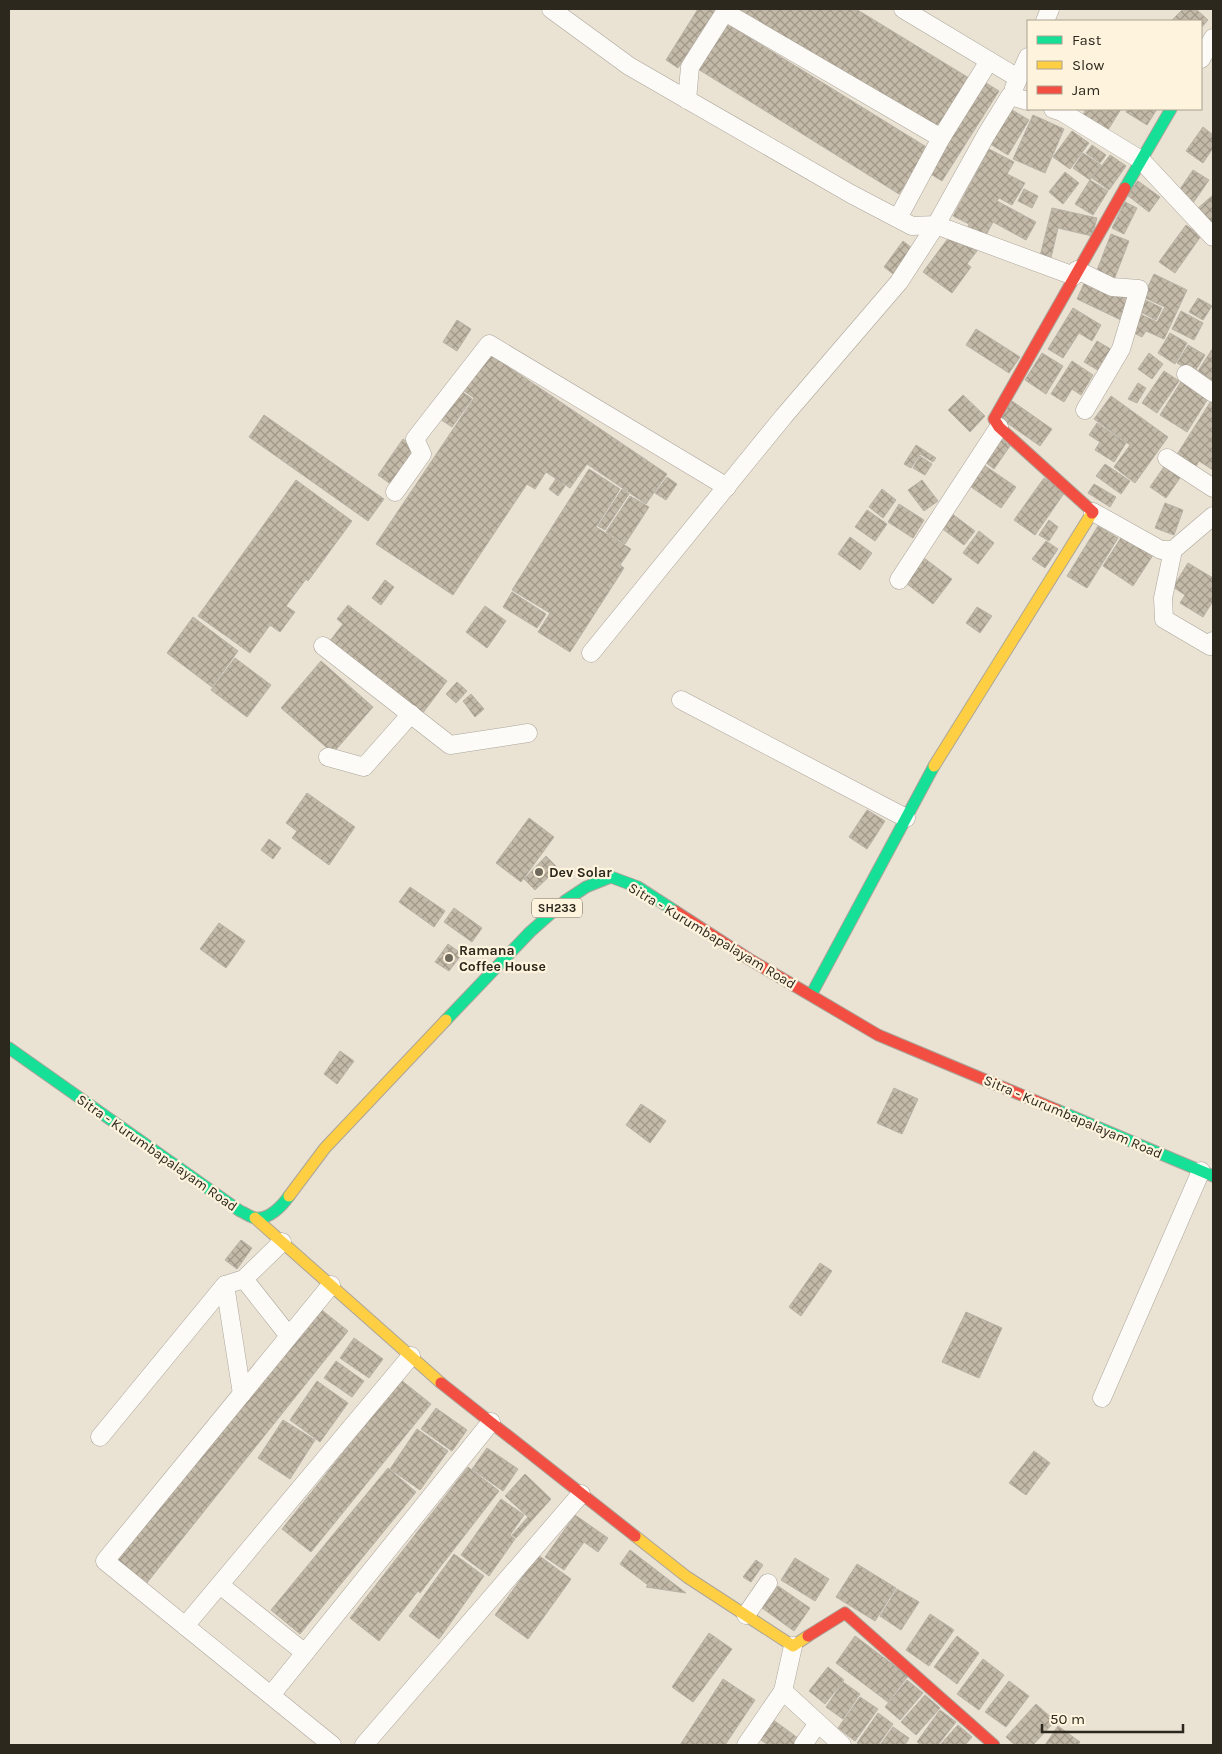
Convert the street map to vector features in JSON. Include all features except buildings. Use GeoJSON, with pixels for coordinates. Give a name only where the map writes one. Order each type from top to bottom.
{"type":"FeatureCollection","features":[{"type":"Feature","properties":{"kind":"street"},"geometry":{"type":"LineString","coordinates":[[551,9],[629,66],[851,194],[912,226],[936,225],[1112,287],[1139,289],[1121,349],[1085,410]]}},
{"type":"Feature","properties":{"kind":"street"},"geometry":{"type":"LineString","coordinates":[[902,9],[1018,78]]}},
{"type":"Feature","properties":{"kind":"street"},"geometry":{"type":"LineString","coordinates":[[687,100],[690,67],[725,12],[941,138]]}},
{"type":"Feature","properties":{"kind":"street"},"geometry":{"type":"LineString","coordinates":[[1202,57],[1213,38]]}},
{"type":"Feature","properties":{"kind":"street"},"geometry":{"type":"LineString","coordinates":[[591,653],[784,416],[899,282],[936,225],[1010,96],[1027,59]]}},
{"type":"Feature","properties":{"kind":"street"},"geometry":{"type":"LineString","coordinates":[[898,218],[941,138],[989,61]]}},
{"type":"Feature","properties":{"kind":"street"},"geometry":{"type":"LineString","coordinates":[[1010,96],[1027,101]]}},
{"type":"Feature","properties":{"kind":"street"},"geometry":{"type":"LineString","coordinates":[[1056,110],[1141,160],[1213,237]]}},
{"type":"Feature","properties":{"kind":"street"},"geometry":{"type":"LineString","coordinates":[[1170,110],[994,419],[999,427],[1093,512],[1160,550],[1173,550]]}},
{"type":"Feature","properties":{"kind":"street"},"geometry":{"type":"LineString","coordinates":[[395,492],[422,454],[415,439],[489,344],[727,486]]}},
{"type":"Feature","properties":{"kind":"street"},"geometry":{"type":"LineString","coordinates":[[1186,374],[1213,393]]}},
{"type":"Feature","properties":{"kind":"street"},"geometry":{"type":"LineString","coordinates":[[899,580],[999,427]]}},
{"type":"Feature","properties":{"kind":"street"},"geometry":{"type":"LineString","coordinates":[[1167,458],[1213,488]]}},
{"type":"Feature","properties":{"kind":"street"},"geometry":{"type":"LineString","coordinates":[[811,995],[937,760],[1093,512]]}},
{"type":"Feature","properties":{"kind":"street"},"geometry":{"type":"LineString","coordinates":[[1213,516],[1173,550],[1163,598],[1164,619],[1210,646],[1213,641]]}},
{"type":"Feature","properties":{"kind":"street"},"geometry":{"type":"LineString","coordinates":[[323,646],[450,745],[528,734]]}},
{"type":"Feature","properties":{"kind":"street"},"geometry":{"type":"LineString","coordinates":[[681,700],[906,818]]}},
{"type":"Feature","properties":{"kind":"street"},"geometry":{"type":"LineString","coordinates":[[328,757],[364,767],[411,714]]}},
{"type":"Feature","properties":{"kind":"street","name":"Sitra - Kurumbapalayam Road"},"geometry":{"type":"LineString","coordinates":[[9,1048],[240,1211],[254,1218],[267,1217],[285,1202],[324,1148],[523,939],[565,901],[586,887],[611,877],[638,887],[749,959],[878,1035],[1207,1173]]}},
{"type":"Feature","properties":{"kind":"street"},"geometry":{"type":"LineString","coordinates":[[1102,1398],[1207,1173]]}},
{"type":"Feature","properties":{"kind":"street"},"geometry":{"type":"LineString","coordinates":[[254,1218],[437,1380],[687,1577],[793,1646]]}},
{"type":"Feature","properties":{"kind":"street"},"geometry":{"type":"LineString","coordinates":[[100,1436],[225,1285],[244,1279],[282,1242]]}},
{"type":"Feature","properties":{"kind":"street"},"geometry":{"type":"LineString","coordinates":[[244,1279],[289,1336]]}},
{"type":"Feature","properties":{"kind":"street"},"geometry":{"type":"LineString","coordinates":[[225,1285],[242,1394]]}},
{"type":"Feature","properties":{"kind":"street"},"geometry":{"type":"LineString","coordinates":[[330,1285],[105,1561],[332,1745]]}},
{"type":"Feature","properties":{"kind":"street"},"geometry":{"type":"LineString","coordinates":[[185,1626],[411,1356]]}},
{"type":"Feature","properties":{"kind":"street"},"geometry":{"type":"LineString","coordinates":[[270,1695],[491,1422]]}},
{"type":"Feature","properties":{"kind":"street"},"geometry":{"type":"LineString","coordinates":[[364,1745],[581,1494]]}},
{"type":"Feature","properties":{"kind":"street"},"geometry":{"type":"LineString","coordinates":[[746,1615],[768,1583]]}},
{"type":"Feature","properties":{"kind":"street"},"geometry":{"type":"LineString","coordinates":[[220,1585],[305,1653]]}},
{"type":"Feature","properties":{"kind":"street"},"geometry":{"type":"LineString","coordinates":[[746,1745],[783,1691],[793,1646],[844,1614],[994,1745]]}},
{"type":"Feature","properties":{"kind":"street"},"geometry":{"type":"LineString","coordinates":[[783,1691],[842,1745]]}},
{"type":"Feature","properties":{"kind":"street"},"geometry":{"type":"LineString","coordinates":[[803,1745],[818,1723]]}},
{"type":"Feature","properties":{"kind":"traffic: fast"},"geometry":{"type":"LineString","coordinates":[[1125,188],[1170,110]]}},
{"type":"Feature","properties":{"kind":"traffic: fast"},"geometry":{"type":"LineString","coordinates":[[811,995],[934,766]]}},
{"type":"Feature","properties":{"kind":"traffic: fast"},"geometry":{"type":"LineString","coordinates":[[446,1020],[530,932],[565,901],[586,887],[611,877],[638,887],[675,911]]}},
{"type":"Feature","properties":{"kind":"traffic: fast"},"geometry":{"type":"LineString","coordinates":[[9,1048],[251,1217],[260,1218],[270,1215],[289,1196]]}},
{"type":"Feature","properties":{"kind":"traffic: fast"},"geometry":{"type":"LineString","coordinates":[[1057,1110],[1213,1176]]}},
{"type":"Feature","properties":{"kind":"traffic: slow"},"geometry":{"type":"LineString","coordinates":[[934,766],[1092,513]]}},
{"type":"Feature","properties":{"kind":"traffic: slow"},"geometry":{"type":"LineString","coordinates":[[289,1196],[325,1148],[446,1020]]}},
{"type":"Feature","properties":{"kind":"traffic: slow"},"geometry":{"type":"LineString","coordinates":[[255,1218],[441,1383]]}},
{"type":"Feature","properties":{"kind":"traffic: slow"},"geometry":{"type":"LineString","coordinates":[[635,1536],[687,1577],[793,1646],[808,1636]]}},
{"type":"Feature","properties":{"kind":"traffic: jam"},"geometry":{"type":"LineString","coordinates":[[1092,513],[999,427],[994,419],[1125,188]]}},
{"type":"Feature","properties":{"kind":"traffic: jam"},"geometry":{"type":"LineString","coordinates":[[675,911],[749,959],[878,1035],[1057,1110]]}},
{"type":"Feature","properties":{"kind":"traffic: jam"},"geometry":{"type":"LineString","coordinates":[[441,1383],[635,1536]]}},
{"type":"Feature","properties":{"kind":"traffic: jam"},"geometry":{"type":"LineString","coordinates":[[808,1636],[845,1613],[994,1745]]}},
{"type":"Feature","properties":{"kind":"place","name":"Dev Solar"},"geometry":{"type":"Point","coordinates":[539,872]}},
{"type":"Feature","properties":{"kind":"place","name":"Ramana Coffee House"},"geometry":{"type":"Point","coordinates":[449,958]}}]}
